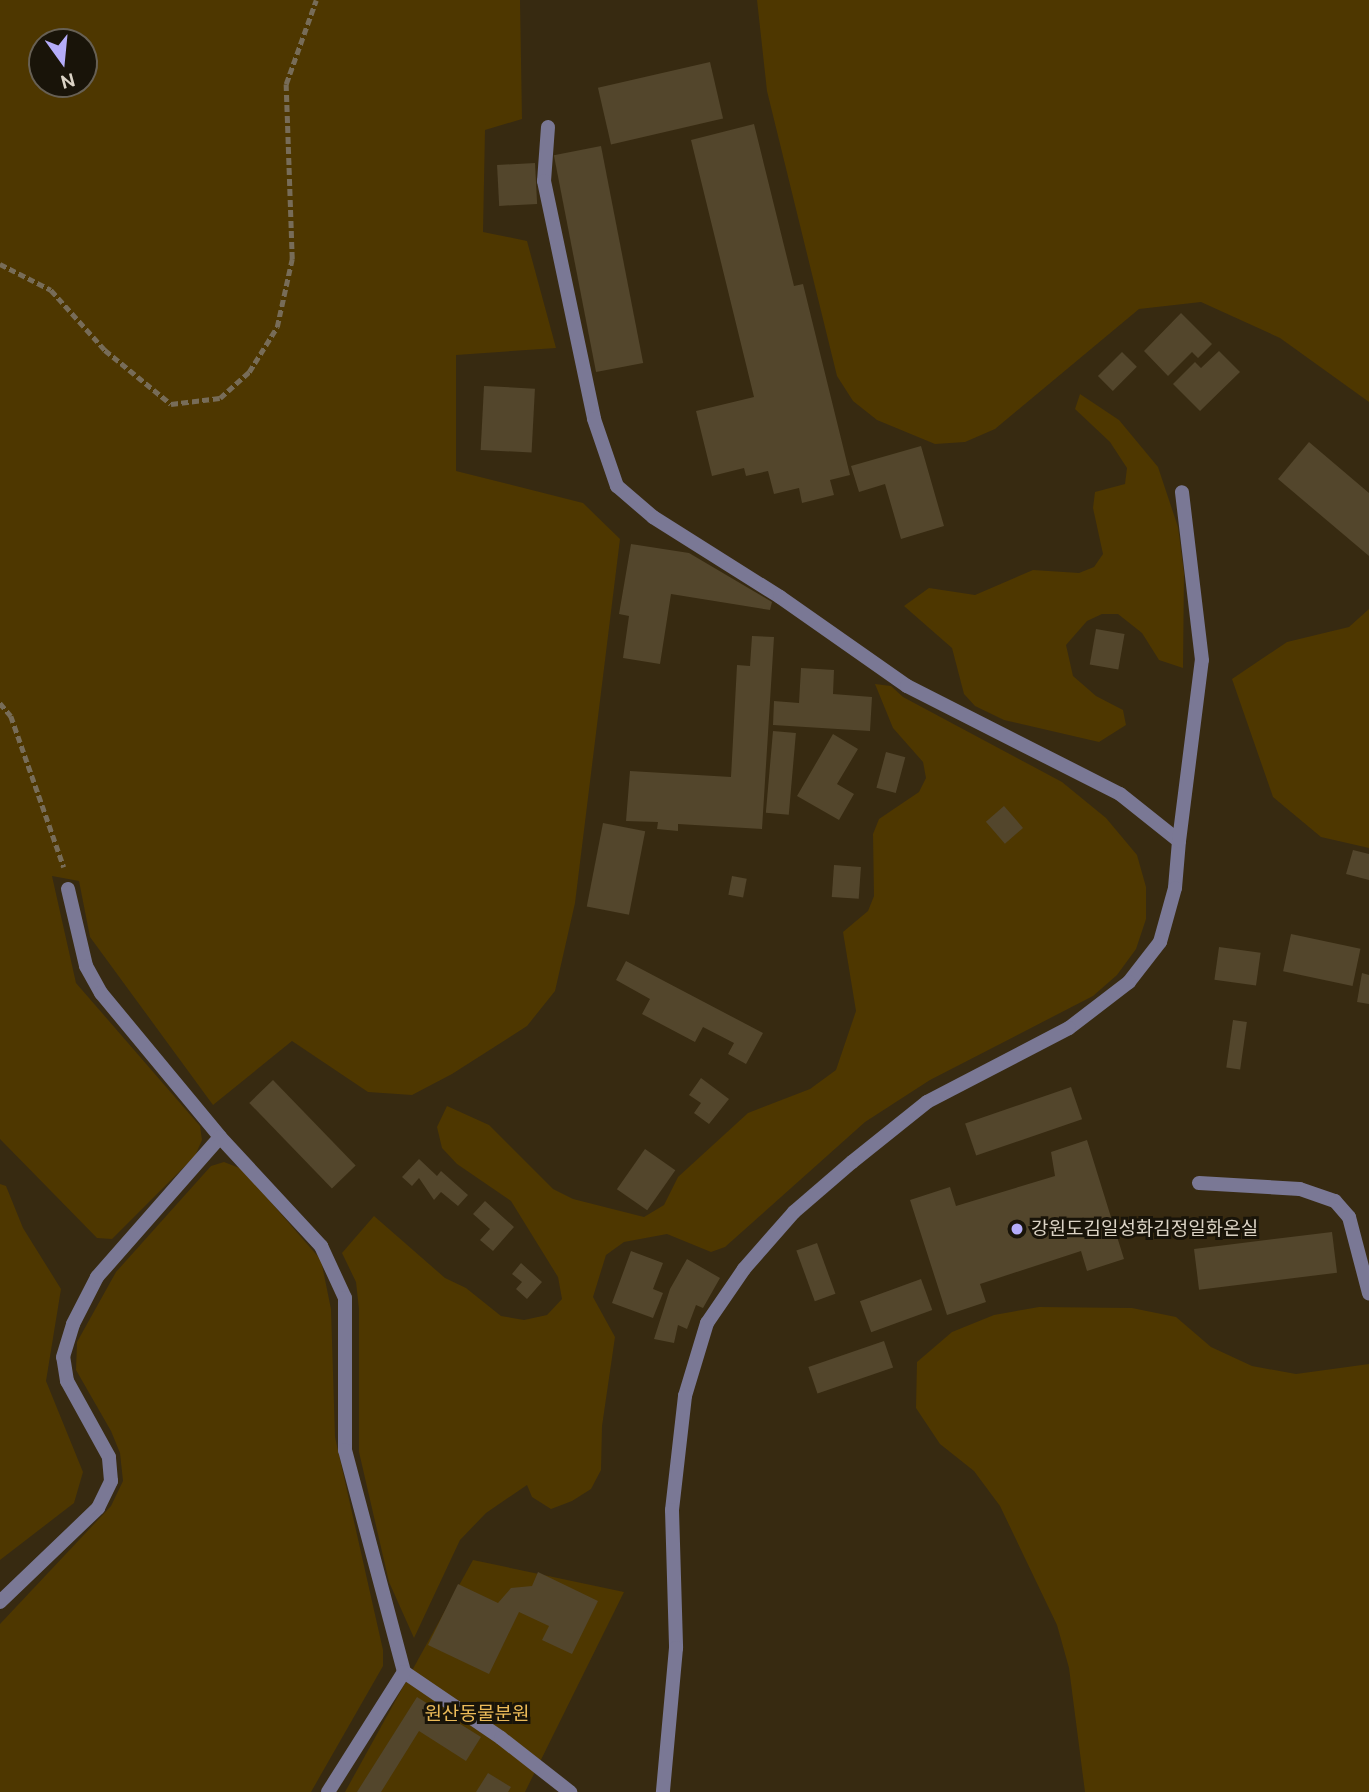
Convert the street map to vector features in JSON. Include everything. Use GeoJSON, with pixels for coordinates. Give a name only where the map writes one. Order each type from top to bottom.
{"type":"FeatureCollection","features":[{"type":"Feature","properties":{"kind":"street"},"geometry":{"type":"LineString","coordinates":[[548,127],[544,181],[594,419],[617,486],[653,517],[780,597],[907,686],[1120,794],[1178,841]]}},
{"type":"Feature","properties":{"kind":"street"},"geometry":{"type":"LineString","coordinates":[[663,1792],[676,1648],[673,1510],[685,1396],[707,1323],[744,1269],[794,1212],[852,1162],[927,1102],[1069,1028],[1129,982],[1160,942],[1175,887],[1178,841],[1202,660],[1182,492]]}},
{"type":"Feature","properties":{"kind":"street"},"geometry":{"type":"LineString","coordinates":[[68,889],[86,966],[102,993],[220,1137],[321,1246],[345,1298],[345,1450],[404,1672],[501,1738],[570,1792]]}},
{"type":"Feature","properties":{"kind":"street"},"geometry":{"type":"LineString","coordinates":[[0,1602],[98,1508],[111,1481],[109,1457],[67,1381],[63,1357],[73,1324],[97,1277],[220,1137]]}},
{"type":"Feature","properties":{"kind":"street"},"geometry":{"type":"LineString","coordinates":[[1199,1183],[1300,1189],[1335,1201],[1349,1217],[1369,1293]]}},
{"type":"Feature","properties":{"kind":"street"},"geometry":{"type":"LineString","coordinates":[[328,1792],[404,1672]]}},
{"type":"Feature","properties":{"kind":"path"},"geometry":{"type":"LineString","coordinates":[[0,264],[51,290],[105,350],[171,404],[219,398],[249,372],[277,327],[292,259],[286,83],[316,0]]}},
{"type":"Feature","properties":{"kind":"path"},"geometry":{"type":"LineString","coordinates":[[0,703],[11,716],[61,851],[68,889]]}},
{"type":"Feature","properties":{"kind":"green space"},"geometry":{"type":"Polygon","coordinates":[[[0,0],[520,0],[522,119],[485,130],[483,232],[527,241],[556,348],[456,355],[456,471],[583,503],[620,539],[575,903],[555,991],[527,1026],[452,1074],[412,1095],[368,1092],[292,1041],[213,1105],[90,937],[79,881],[52,876],[76,983],[200,1126],[202,1140],[195,1156],[112,1239],[97,1238],[0,1139],[0,0]]]}},
{"type":"Feature","properties":{"kind":"green space"},"geometry":{"type":"Polygon","coordinates":[[[757,0],[1369,0],[1369,402],[1280,338],[1201,302],[1139,309],[995,429],[965,442],[935,444],[877,420],[853,401],[837,376],[767,91],[757,0]]]}},
{"type":"Feature","properties":{"kind":"green space"},"geometry":{"type":"Polygon","coordinates":[[[1080,394],[1119,420],[1158,467],[1178,527],[1184,573],[1183,668],[1159,660],[1142,633],[1118,614],[1102,614],[1087,621],[1066,645],[1073,676],[1096,696],[1123,710],[1126,725],[1099,742],[1004,720],[975,706],[964,694],[952,648],[904,606],[929,588],[975,595],[1033,570],[1079,573],[1094,567],[1103,554],[1093,508],[1095,492],[1125,484],[1127,468],[1110,442],[1075,409],[1080,394]]]}},
{"type":"Feature","properties":{"kind":"green space"},"geometry":{"type":"Polygon","coordinates":[[[1369,609],[1369,848],[1321,837],[1273,797],[1232,679],[1287,642],[1349,627],[1369,609]]]}},
{"type":"Feature","properties":{"kind":"green space"},"geometry":{"type":"Polygon","coordinates":[[[875,684],[891,686],[903,697],[1062,782],[1106,818],[1137,855],[1146,887],[1146,919],[1136,949],[1117,975],[1093,996],[930,1080],[865,1122],[725,1247],[711,1252],[667,1234],[624,1242],[606,1255],[593,1297],[615,1337],[602,1426],[601,1470],[591,1489],[572,1501],[551,1509],[532,1497],[527,1485],[486,1513],[460,1540],[414,1638],[389,1582],[359,1452],[359,1309],[356,1282],[342,1253],[374,1216],[445,1278],[466,1288],[501,1316],[524,1320],[547,1315],[562,1299],[558,1277],[511,1201],[457,1164],[442,1148],[437,1127],[447,1106],[489,1125],[553,1189],[573,1199],[644,1217],[664,1205],[678,1177],[748,1113],[810,1089],[836,1070],[856,1011],[843,932],[868,911],[874,896],[873,834],[879,819],[919,792],[926,778],[923,762],[893,728],[875,684]]]}},
{"type":"Feature","properties":{"kind":"green space"},"geometry":{"type":"Polygon","coordinates":[[[224,1162],[242,1169],[321,1260],[331,1309],[335,1437],[383,1650],[383,1666],[311,1792],[0,1792],[0,1624],[111,1506],[123,1481],[120,1453],[111,1431],[76,1370],[77,1342],[116,1272],[211,1166],[224,1162]]]}},
{"type":"Feature","properties":{"kind":"green space"},"geometry":{"type":"Polygon","coordinates":[[[0,1184],[6,1186],[23,1228],[61,1289],[46,1381],[83,1472],[74,1503],[0,1560],[0,1184]]]}},
{"type":"Feature","properties":{"kind":"green space"},"geometry":{"type":"Polygon","coordinates":[[[1039,1307],[1132,1308],[1176,1317],[1211,1347],[1252,1366],[1296,1374],[1369,1364],[1369,1792],[1085,1792],[1069,1668],[1057,1625],[1000,1506],[974,1471],[940,1444],[916,1408],[917,1362],[952,1332],[994,1315],[1039,1307]]]}},
{"type":"Feature","properties":{"kind":"green space","name":"원산동물분원"},"geometry":{"type":"Polygon","coordinates":[[[473,1560],[624,1592],[525,1792],[345,1792],[473,1560]]]}},
{"type":"Feature","properties":{"kind":"building"},"geometry":{"type":"Polygon","coordinates":[[[710,62],[723,119],[611,144],[598,88],[710,62]]]}},
{"type":"Feature","properties":{"kind":"building"},"geometry":{"type":"Polygon","coordinates":[[[754,124],[794,286],[803,284],[850,475],[830,480],[834,495],[802,503],[799,488],[774,494],[768,471],[746,476],[744,468],[712,476],[696,411],[754,397],[691,140],[754,124]]]}},
{"type":"Feature","properties":{"kind":"building"},"geometry":{"type":"Polygon","coordinates":[[[601,146],[643,363],[596,372],[554,155],[601,146]]]}},
{"type":"Feature","properties":{"kind":"building"},"geometry":{"type":"Polygon","coordinates":[[[535,163],[537,204],[499,206],[497,165],[535,163]]]}},
{"type":"Feature","properties":{"kind":"building"},"geometry":{"type":"Polygon","coordinates":[[[1181,313],[1212,344],[1198,358],[1192,352],[1168,376],[1144,351],[1181,313]]]}},
{"type":"Feature","properties":{"kind":"building"},"geometry":{"type":"Polygon","coordinates":[[[1219,351],[1240,372],[1200,411],[1173,384],[1195,362],[1201,368],[1219,351]]]}},
{"type":"Feature","properties":{"kind":"building"},"geometry":{"type":"Polygon","coordinates":[[[1122,352],[1137,367],[1113,391],[1098,376],[1122,352]]]}},
{"type":"Feature","properties":{"kind":"building"},"geometry":{"type":"Polygon","coordinates":[[[484,386],[535,389],[532,453],[481,450],[484,386]]]}},
{"type":"Feature","properties":{"kind":"building"},"geometry":{"type":"Polygon","coordinates":[[[1309,442],[1369,493],[1369,556],[1278,479],[1309,442]]]}},
{"type":"Feature","properties":{"kind":"building"},"geometry":{"type":"Polygon","coordinates":[[[921,446],[944,526],[901,539],[885,484],[859,492],[851,466],[921,446]]]}},
{"type":"Feature","properties":{"kind":"building"},"geometry":{"type":"Polygon","coordinates":[[[631,544],[689,553],[772,602],[770,610],[671,594],[660,664],[623,658],[629,616],[619,614],[631,544]]]}},
{"type":"Feature","properties":{"kind":"building"},"geometry":{"type":"Polygon","coordinates":[[[1096,629],[1125,634],[1118,669],[1090,664],[1096,629]]]}},
{"type":"Feature","properties":{"kind":"building"},"geometry":{"type":"Polygon","coordinates":[[[752,636],[774,637],[762,829],[678,824],[678,831],[657,829],[658,822],[626,821],[630,771],[731,777],[737,665],[750,666],[752,636]]]}},
{"type":"Feature","properties":{"kind":"building"},"geometry":{"type":"Polygon","coordinates":[[[801,668],[834,670],[833,694],[872,697],[870,731],[773,725],[774,701],[799,703],[801,668]]]}},
{"type":"Feature","properties":{"kind":"building"},"geometry":{"type":"Polygon","coordinates":[[[773,731],[796,733],[789,815],[766,813],[773,731]]]}},
{"type":"Feature","properties":{"kind":"building"},"geometry":{"type":"Polygon","coordinates":[[[833,734],[858,749],[837,784],[854,794],[839,820],[797,796],[833,734]]]}},
{"type":"Feature","properties":{"kind":"building"},"geometry":{"type":"Polygon","coordinates":[[[886,752],[905,757],[896,793],[876,788],[886,752]]]}},
{"type":"Feature","properties":{"kind":"building"},"geometry":{"type":"Polygon","coordinates":[[[1004,806],[1023,828],[1005,844],[986,822],[1004,806]]]}},
{"type":"Feature","properties":{"kind":"building"},"geometry":{"type":"Polygon","coordinates":[[[603,823],[645,831],[629,915],[587,906],[603,823]]]}},
{"type":"Feature","properties":{"kind":"building"},"geometry":{"type":"Polygon","coordinates":[[[1353,850],[1369,854],[1369,880],[1346,874],[1353,850]]]}},
{"type":"Feature","properties":{"kind":"building"},"geometry":{"type":"Polygon","coordinates":[[[834,865],[861,867],[859,899],[832,897],[834,865]]]}},
{"type":"Feature","properties":{"kind":"building"},"geometry":{"type":"Polygon","coordinates":[[[732,876],[747,879],[743,898],[728,895],[732,876]]]}},
{"type":"Feature","properties":{"kind":"building"},"geometry":{"type":"Polygon","coordinates":[[[1291,934],[1360,949],[1353,986],[1283,971],[1291,934]]]}},
{"type":"Feature","properties":{"kind":"building"},"geometry":{"type":"Polygon","coordinates":[[[1219,947],[1261,953],[1256,986],[1214,980],[1219,947]]]}},
{"type":"Feature","properties":{"kind":"building"},"geometry":{"type":"Polygon","coordinates":[[[626,961],[763,1033],[746,1064],[728,1054],[734,1043],[703,1027],[695,1042],[642,1014],[650,999],[616,980],[626,961]]]}},
{"type":"Feature","properties":{"kind":"building"},"geometry":{"type":"Polygon","coordinates":[[[1362,973],[1369,975],[1369,1004],[1357,1002],[1362,973]]]}},
{"type":"Feature","properties":{"kind":"building"},"geometry":{"type":"Polygon","coordinates":[[[1233,1020],[1247,1022],[1240,1069],[1226,1068],[1233,1020]]]}},
{"type":"Feature","properties":{"kind":"building"},"geometry":{"type":"Polygon","coordinates":[[[701,1078],[729,1099],[709,1124],[694,1113],[701,1103],[689,1095],[701,1078]]]}},
{"type":"Feature","properties":{"kind":"building"},"geometry":{"type":"Polygon","coordinates":[[[273,1080],[356,1166],[332,1189],[249,1103],[273,1080]]]}},
{"type":"Feature","properties":{"kind":"building"},"geometry":{"type":"Polygon","coordinates":[[[1071,1087],[1082,1119],[976,1156],[965,1123],[1071,1087]]]}},
{"type":"Feature","properties":{"kind":"building","name":"강원도김일성화김정일화온실"},"geometry":{"type":"Polygon","coordinates":[[[1087,1140],[1124,1259],[1087,1271],[1081,1251],[980,1284],[986,1302],[947,1315],[910,1200],[950,1187],[956,1206],[1055,1176],[1051,1152],[1087,1140]]]}},
{"type":"Feature","properties":{"kind":"building"},"geometry":{"type":"Polygon","coordinates":[[[645,1149],[675,1170],[647,1210],[617,1189],[645,1149]]]}},
{"type":"Feature","properties":{"kind":"building"},"geometry":{"type":"Polygon","coordinates":[[[419,1159],[437,1176],[441,1171],[468,1195],[458,1206],[441,1192],[434,1200],[419,1178],[412,1186],[402,1177],[419,1159]]]}},
{"type":"Feature","properties":{"kind":"building"},"geometry":{"type":"Polygon","coordinates":[[[485,1201],[514,1227],[493,1251],[480,1240],[490,1229],[473,1214],[485,1201]]]}},
{"type":"Feature","properties":{"kind":"building"},"geometry":{"type":"Polygon","coordinates":[[[1332,1232],[1337,1273],[1199,1290],[1194,1249],[1332,1232]]]}},
{"type":"Feature","properties":{"kind":"building"},"geometry":{"type":"Polygon","coordinates":[[[817,1243],[835,1294],[815,1301],[796,1251],[817,1243]]]}},
{"type":"Feature","properties":{"kind":"building"},"geometry":{"type":"Polygon","coordinates":[[[631,1251],[663,1263],[653,1289],[663,1293],[653,1318],[612,1303],[631,1251]]]}},
{"type":"Feature","properties":{"kind":"building"},"geometry":{"type":"Polygon","coordinates":[[[687,1259],[720,1278],[703,1308],[696,1305],[687,1329],[678,1325],[674,1343],[654,1339],[670,1289],[687,1259]]]}},
{"type":"Feature","properties":{"kind":"building"},"geometry":{"type":"Polygon","coordinates":[[[521,1263],[542,1282],[527,1299],[516,1289],[522,1282],[512,1274],[521,1263]]]}},
{"type":"Feature","properties":{"kind":"building"},"geometry":{"type":"Polygon","coordinates":[[[921,1279],[932,1310],[871,1332],[860,1301],[921,1279]]]}},
{"type":"Feature","properties":{"kind":"building"},"geometry":{"type":"Polygon","coordinates":[[[884,1341],[893,1367],[817,1394],[808,1367],[884,1341]]]}},
{"type":"Feature","properties":{"kind":"building"},"geometry":{"type":"Polygon","coordinates":[[[538,1572],[598,1601],[572,1654],[542,1640],[549,1626],[519,1612],[489,1674],[428,1645],[458,1584],[498,1603],[511,1588],[532,1586],[538,1572]]]}},
{"type":"Feature","properties":{"kind":"building"},"geometry":{"type":"Polygon","coordinates":[[[417,1697],[481,1737],[466,1761],[419,1731],[381,1792],[357,1792],[417,1697]]]}},
{"type":"Feature","properties":{"kind":"building"},"geometry":{"type":"Polygon","coordinates":[[[488,1773],[511,1787],[508,1792],[476,1792],[488,1773]]]}},
{"type":"Feature","properties":{"kind":"place","name":"강원도김일성화김정일화온실"},"geometry":{"type":"Point","coordinates":[1017,1229]}}]}
